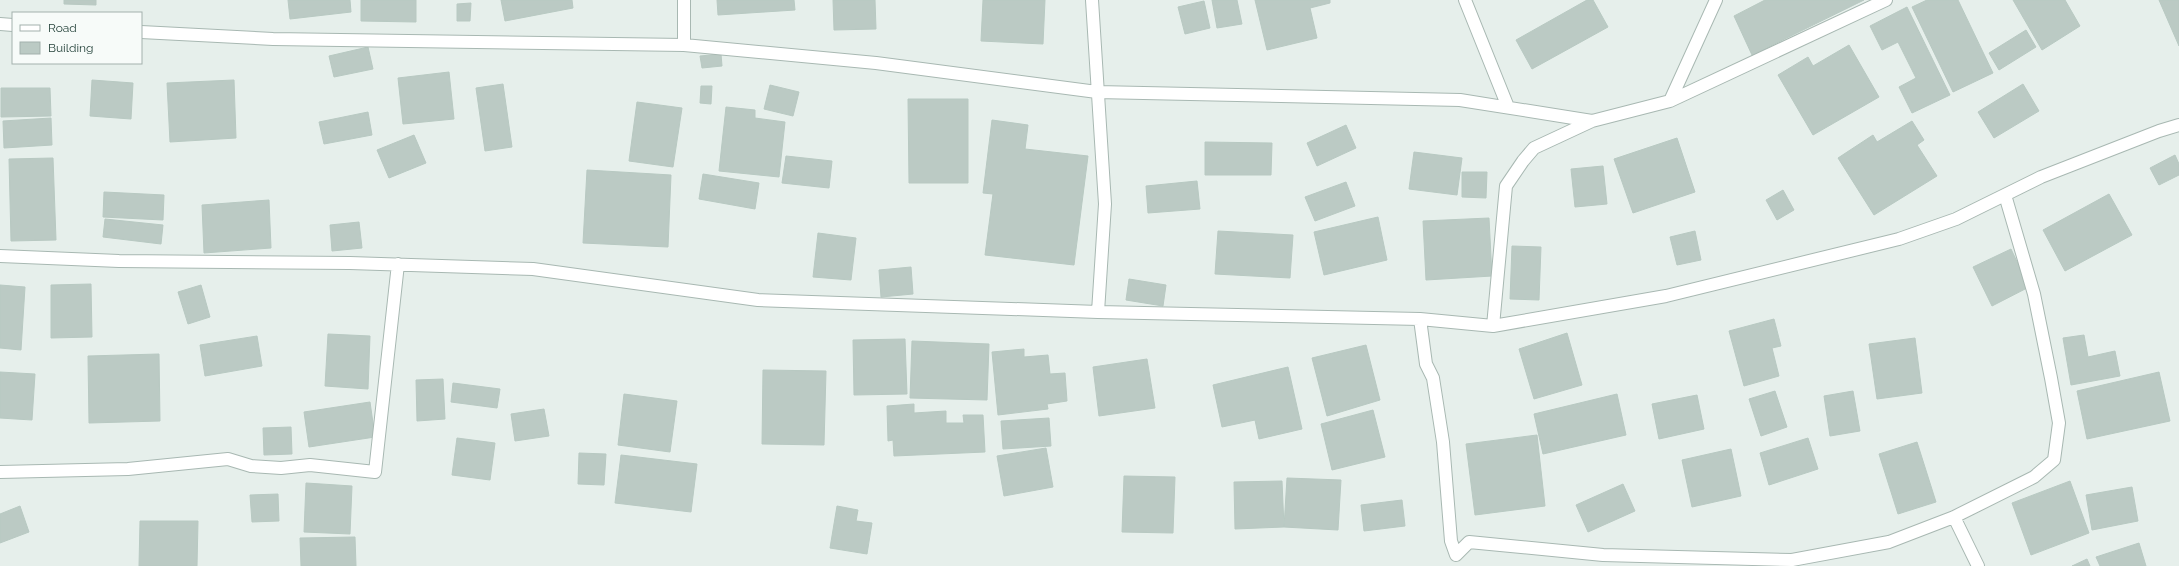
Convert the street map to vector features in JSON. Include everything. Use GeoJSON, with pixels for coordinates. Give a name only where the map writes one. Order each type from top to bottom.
{"type":"FeatureCollection","features":[{"type":"Feature","properties":{"kind":"street"},"geometry":{"type":"LineString","coordinates":[[684,0],[684,46]]}},
{"type":"Feature","properties":{"kind":"street"},"geometry":{"type":"LineString","coordinates":[[1092,0],[1096,92],[1105,204],[1098,312]]}},
{"type":"Feature","properties":{"kind":"street"},"geometry":{"type":"LineString","coordinates":[[1465,0],[1508,108]]}},
{"type":"Feature","properties":{"kind":"street"},"geometry":{"type":"LineString","coordinates":[[1670,101],[1716,0]]}},
{"type":"Feature","properties":{"kind":"street"},"geometry":{"type":"LineString","coordinates":[[1493,326],[1506,186],[1534,148],[1592,121],[1670,101],[1886,0]]}},
{"type":"Feature","properties":{"kind":"street"},"geometry":{"type":"LineString","coordinates":[[0,24],[12,25]]}},
{"type":"Feature","properties":{"kind":"street"},"geometry":{"type":"LineString","coordinates":[[142,32],[273,39],[684,46],[876,63],[1096,92],[1460,100],[1592,121]]}},
{"type":"Feature","properties":{"kind":"street"},"geometry":{"type":"LineString","coordinates":[[0,256],[119,261],[398,264],[533,269],[758,300],[1098,312],[1420,319],[1493,326],[1666,296],[1899,239],[1956,219],[2048,174],[2159,131],[2179,125]]}},
{"type":"Feature","properties":{"kind":"street"},"geometry":{"type":"LineString","coordinates":[[1420,319],[1426,364],[1433,378],[1443,442],[1451,541],[1456,555],[1469,542],[1603,555],[1792,563],[1889,542],[1954,518],[2034,477],[2054,460],[2059,423],[2051,378],[2034,294],[2005,195]]}},
{"type":"Feature","properties":{"kind":"street"},"geometry":{"type":"LineString","coordinates":[[0,472],[128,470],[228,459],[251,466],[281,468],[310,465],[375,472],[398,264]]}},
{"type":"Feature","properties":{"kind":"street"},"geometry":{"type":"LineString","coordinates":[[1954,518],[1978,566]]}},
{"type":"Feature","properties":{"kind":"building"},"geometry":{"type":"Polygon","coordinates":[[[64,0],[96,0],[96,5],[64,4],[64,0]]]}},
{"type":"Feature","properties":{"kind":"building"},"geometry":{"type":"Polygon","coordinates":[[[288,0],[350,0],[351,12],[290,19],[288,0]]]}},
{"type":"Feature","properties":{"kind":"building"},"geometry":{"type":"Polygon","coordinates":[[[361,0],[416,0],[416,22],[361,21],[361,0]]]}},
{"type":"Feature","properties":{"kind":"building"},"geometry":{"type":"Polygon","coordinates":[[[501,0],[572,0],[573,8],[505,21],[501,0]]]}},
{"type":"Feature","properties":{"kind":"building"},"geometry":{"type":"Polygon","coordinates":[[[717,0],[794,0],[795,10],[718,15],[717,0]]]}},
{"type":"Feature","properties":{"kind":"building"},"geometry":{"type":"Polygon","coordinates":[[[833,0],[875,0],[876,29],[834,30],[833,0]]]}},
{"type":"Feature","properties":{"kind":"building"},"geometry":{"type":"Polygon","coordinates":[[[983,0],[1045,0],[1043,44],[981,41],[983,0]]]}},
{"type":"Feature","properties":{"kind":"building"},"geometry":{"type":"Polygon","coordinates":[[[1212,0],[1237,0],[1242,24],[1217,28],[1212,0]]]}},
{"type":"Feature","properties":{"kind":"building"},"geometry":{"type":"Polygon","coordinates":[[[1255,0],[1330,0],[1330,3],[1310,8],[1317,38],[1267,50],[1255,0]]]}},
{"type":"Feature","properties":{"kind":"building"},"geometry":{"type":"Polygon","coordinates":[[[1587,0],[1593,0],[1608,27],[1532,69],[1516,40],[1587,0]]]}},
{"type":"Feature","properties":{"kind":"building"},"geometry":{"type":"Polygon","coordinates":[[[1765,0],[1864,0],[1752,55],[1734,16],[1765,0]]]}},
{"type":"Feature","properties":{"kind":"building"},"geometry":{"type":"Polygon","coordinates":[[[1927,0],[1958,0],[1993,73],[1953,92],[1912,7],[1927,0]]]}},
{"type":"Feature","properties":{"kind":"building"},"geometry":{"type":"Polygon","coordinates":[[[2013,0],[2065,0],[2080,26],[2042,50],[2013,0]]]}},
{"type":"Feature","properties":{"kind":"building"},"geometry":{"type":"Polygon","coordinates":[[[2159,0],[2179,0],[2179,46],[2159,0]]]}},
{"type":"Feature","properties":{"kind":"building"},"geometry":{"type":"Polygon","coordinates":[[[1204,1],[1210,28],[1185,34],[1178,7],[1204,1]]]}},
{"type":"Feature","properties":{"kind":"building"},"geometry":{"type":"Polygon","coordinates":[[[471,3],[470,21],[457,21],[457,4],[471,3]]]}},
{"type":"Feature","properties":{"kind":"building"},"geometry":{"type":"Polygon","coordinates":[[[1907,7],[1950,95],[1912,113],[1899,87],[1916,78],[1898,42],[1882,50],[1870,26],[1907,7]]]}},
{"type":"Feature","properties":{"kind":"building"},"geometry":{"type":"Polygon","coordinates":[[[2026,30],[2036,47],[1999,70],[1989,53],[2026,30]]]}},
{"type":"Feature","properties":{"kind":"building"},"geometry":{"type":"Polygon","coordinates":[[[1849,45],[1879,97],[1813,135],[1778,75],[1808,57],[1813,66],[1849,45]]]}},
{"type":"Feature","properties":{"kind":"building"},"geometry":{"type":"Polygon","coordinates":[[[368,47],[373,69],[334,77],[329,56],[368,47]]]}},
{"type":"Feature","properties":{"kind":"building"},"geometry":{"type":"Polygon","coordinates":[[[721,54],[722,66],[702,68],[700,56],[721,54]]]}},
{"type":"Feature","properties":{"kind":"building"},"geometry":{"type":"Polygon","coordinates":[[[449,72],[454,119],[403,124],[398,78],[449,72]]]}},
{"type":"Feature","properties":{"kind":"building"},"geometry":{"type":"Polygon","coordinates":[[[92,80],[133,83],[131,119],[90,116],[92,80]]]}},
{"type":"Feature","properties":{"kind":"building"},"geometry":{"type":"Polygon","coordinates":[[[234,80],[236,138],[170,142],[167,83],[234,80]]]}},
{"type":"Feature","properties":{"kind":"building"},"geometry":{"type":"Polygon","coordinates":[[[503,84],[512,147],[485,151],[476,88],[503,84]]]}},
{"type":"Feature","properties":{"kind":"building"},"geometry":{"type":"Polygon","coordinates":[[[2023,84],[2039,111],[1994,138],[1978,112],[2023,84]]]}},
{"type":"Feature","properties":{"kind":"building"},"geometry":{"type":"Polygon","coordinates":[[[770,85],[799,92],[793,116],[764,109],[770,85]]]}},
{"type":"Feature","properties":{"kind":"building"},"geometry":{"type":"Polygon","coordinates":[[[701,86],[712,86],[711,104],[700,103],[701,86]]]}},
{"type":"Feature","properties":{"kind":"building"},"geometry":{"type":"Polygon","coordinates":[[[1,88],[50,88],[51,116],[1,117],[1,88]]]}},
{"type":"Feature","properties":{"kind":"building"},"geometry":{"type":"Polygon","coordinates":[[[908,99],[968,99],[968,183],[909,183],[908,99]]]}},
{"type":"Feature","properties":{"kind":"building"},"geometry":{"type":"Polygon","coordinates":[[[637,102],[682,108],[673,167],[629,161],[637,102]]]}},
{"type":"Feature","properties":{"kind":"building"},"geometry":{"type":"Polygon","coordinates":[[[726,107],[755,110],[755,118],[785,122],[779,177],[719,171],[726,107]]]}},
{"type":"Feature","properties":{"kind":"building"},"geometry":{"type":"Polygon","coordinates":[[[368,112],[372,135],[324,144],[319,122],[368,112]]]}},
{"type":"Feature","properties":{"kind":"building"},"geometry":{"type":"Polygon","coordinates":[[[51,118],[52,145],[4,148],[3,121],[51,118]]]}},
{"type":"Feature","properties":{"kind":"building"},"geometry":{"type":"Polygon","coordinates":[[[992,120],[1028,125],[1025,149],[1088,156],[1074,265],[985,255],[993,194],[983,193],[992,120]]]}},
{"type":"Feature","properties":{"kind":"building"},"geometry":{"type":"Polygon","coordinates":[[[1912,121],[1924,140],[1917,145],[1937,176],[1874,215],[1838,158],[1873,135],[1877,142],[1912,121]]]}},
{"type":"Feature","properties":{"kind":"building"},"geometry":{"type":"Polygon","coordinates":[[[1346,125],[1356,148],[1317,166],[1307,143],[1346,125]]]}},
{"type":"Feature","properties":{"kind":"building"},"geometry":{"type":"Polygon","coordinates":[[[414,135],[426,163],[389,178],[377,150],[414,135]]]}},
{"type":"Feature","properties":{"kind":"building"},"geometry":{"type":"Polygon","coordinates":[[[1677,138],[1695,192],[1633,213],[1614,159],[1677,138]]]}},
{"type":"Feature","properties":{"kind":"building"},"geometry":{"type":"Polygon","coordinates":[[[1205,142],[1272,143],[1271,175],[1205,175],[1205,142]]]}},
{"type":"Feature","properties":{"kind":"building"},"geometry":{"type":"Polygon","coordinates":[[[1414,152],[1462,158],[1457,195],[1409,189],[1414,152]]]}},
{"type":"Feature","properties":{"kind":"building"},"geometry":{"type":"Polygon","coordinates":[[[2175,155],[2179,164],[2179,175],[2159,185],[2150,168],[2175,155]]]}},
{"type":"Feature","properties":{"kind":"building"},"geometry":{"type":"Polygon","coordinates":[[[786,156],[832,161],[829,188],[782,183],[786,156]]]}},
{"type":"Feature","properties":{"kind":"building"},"geometry":{"type":"Polygon","coordinates":[[[53,158],[56,240],[11,241],[9,159],[53,158]]]}},
{"type":"Feature","properties":{"kind":"building"},"geometry":{"type":"Polygon","coordinates":[[[1603,166],[1607,204],[1575,207],[1571,169],[1603,166]]]}},
{"type":"Feature","properties":{"kind":"building"},"geometry":{"type":"Polygon","coordinates":[[[587,170],[671,175],[668,247],[583,243],[587,170]]]}},
{"type":"Feature","properties":{"kind":"building"},"geometry":{"type":"Polygon","coordinates":[[[1462,172],[1487,172],[1486,198],[1462,197],[1462,172]]]}},
{"type":"Feature","properties":{"kind":"building"},"geometry":{"type":"Polygon","coordinates":[[[703,174],[759,183],[755,209],[699,199],[703,174]]]}},
{"type":"Feature","properties":{"kind":"building"},"geometry":{"type":"Polygon","coordinates":[[[1197,181],[1200,209],[1148,213],[1146,186],[1197,181]]]}},
{"type":"Feature","properties":{"kind":"building"},"geometry":{"type":"Polygon","coordinates":[[[1346,182],[1355,206],[1315,221],[1305,197],[1346,182]]]}},
{"type":"Feature","properties":{"kind":"building"},"geometry":{"type":"Polygon","coordinates":[[[1783,190],[1794,210],[1777,220],[1766,200],[1783,190]]]}},
{"type":"Feature","properties":{"kind":"building"},"geometry":{"type":"Polygon","coordinates":[[[104,192],[164,195],[163,220],[103,217],[104,192]]]}},
{"type":"Feature","properties":{"kind":"building"},"geometry":{"type":"Polygon","coordinates":[[[2109,194],[2132,235],[2065,271],[2043,230],[2109,194]]]}},
{"type":"Feature","properties":{"kind":"building"},"geometry":{"type":"Polygon","coordinates":[[[269,200],[271,248],[204,253],[202,205],[269,200]]]}},
{"type":"Feature","properties":{"kind":"building"},"geometry":{"type":"Polygon","coordinates":[[[1378,217],[1387,260],[1324,275],[1314,232],[1378,217]]]}},
{"type":"Feature","properties":{"kind":"building"},"geometry":{"type":"Polygon","coordinates":[[[1489,218],[1492,276],[1426,280],[1423,221],[1489,218]]]}},
{"type":"Feature","properties":{"kind":"building"},"geometry":{"type":"Polygon","coordinates":[[[105,219],[163,225],[161,244],[103,237],[105,219]]]}},
{"type":"Feature","properties":{"kind":"building"},"geometry":{"type":"Polygon","coordinates":[[[359,222],[362,248],[332,251],[330,225],[359,222]]]}},
{"type":"Feature","properties":{"kind":"building"},"geometry":{"type":"Polygon","coordinates":[[[1218,231],[1293,235],[1290,278],[1215,274],[1218,231]]]}},
{"type":"Feature","properties":{"kind":"building"},"geometry":{"type":"Polygon","coordinates":[[[1695,231],[1701,260],[1677,265],[1670,237],[1695,231]]]}},
{"type":"Feature","properties":{"kind":"building"},"geometry":{"type":"Polygon","coordinates":[[[818,233],[856,238],[851,280],[813,277],[818,233]]]}},
{"type":"Feature","properties":{"kind":"building"},"geometry":{"type":"Polygon","coordinates":[[[1512,246],[1541,247],[1539,300],[1510,299],[1512,246]]]}},
{"type":"Feature","properties":{"kind":"building"},"geometry":{"type":"Polygon","coordinates":[[[2011,249],[2029,287],[1992,306],[1973,267],[2011,249]]]}},
{"type":"Feature","properties":{"kind":"building"},"geometry":{"type":"Polygon","coordinates":[[[911,267],[913,294],[881,297],[879,270],[911,267]]]}},
{"type":"Feature","properties":{"kind":"building"},"geometry":{"type":"Polygon","coordinates":[[[1129,279],[1166,285],[1163,306],[1126,300],[1129,279]]]}},
{"type":"Feature","properties":{"kind":"building"},"geometry":{"type":"Polygon","coordinates":[[[91,284],[92,337],[51,338],[51,285],[91,284]]]}},
{"type":"Feature","properties":{"kind":"building"},"geometry":{"type":"Polygon","coordinates":[[[0,285],[25,287],[21,350],[0,348],[0,285]]]}},
{"type":"Feature","properties":{"kind":"building"},"geometry":{"type":"Polygon","coordinates":[[[201,285],[210,317],[188,324],[178,292],[201,285]]]}},
{"type":"Feature","properties":{"kind":"building"},"geometry":{"type":"Polygon","coordinates":[[[1774,319],[1781,346],[1772,348],[1779,376],[1744,386],[1729,331],[1774,319]]]}},
{"type":"Feature","properties":{"kind":"building"},"geometry":{"type":"Polygon","coordinates":[[[1567,333],[1582,385],[1534,399],[1519,349],[1567,333]]]}},
{"type":"Feature","properties":{"kind":"building"},"geometry":{"type":"Polygon","coordinates":[[[328,334],[370,336],[368,389],[325,386],[328,334]]]}},
{"type":"Feature","properties":{"kind":"building"},"geometry":{"type":"Polygon","coordinates":[[[2084,335],[2088,357],[2115,351],[2120,376],[2071,385],[2063,338],[2084,335]]]}},
{"type":"Feature","properties":{"kind":"building"},"geometry":{"type":"Polygon","coordinates":[[[257,336],[262,366],[205,376],[200,345],[257,336]]]}},
{"type":"Feature","properties":{"kind":"building"},"geometry":{"type":"Polygon","coordinates":[[[1915,338],[1922,393],[1877,399],[1869,344],[1915,338]]]}},
{"type":"Feature","properties":{"kind":"building"},"geometry":{"type":"Polygon","coordinates":[[[905,339],[907,394],[854,395],[853,340],[905,339]]]}},
{"type":"Feature","properties":{"kind":"building"},"geometry":{"type":"Polygon","coordinates":[[[912,341],[989,344],[987,400],[910,398],[912,341]]]}},
{"type":"Feature","properties":{"kind":"building"},"geometry":{"type":"Polygon","coordinates":[[[1366,345],[1380,400],[1327,416],[1312,358],[1366,345]]]}},
{"type":"Feature","properties":{"kind":"building"},"geometry":{"type":"Polygon","coordinates":[[[1024,349],[1024,357],[1048,355],[1050,374],[1065,373],[1067,401],[1047,404],[1048,409],[998,415],[992,352],[1024,349]]]}},
{"type":"Feature","properties":{"kind":"building"},"geometry":{"type":"Polygon","coordinates":[[[159,354],[160,421],[89,423],[88,356],[159,354]]]}},
{"type":"Feature","properties":{"kind":"building"},"geometry":{"type":"Polygon","coordinates":[[[1147,359],[1155,408],[1099,416],[1093,367],[1147,359]]]}},
{"type":"Feature","properties":{"kind":"building"},"geometry":{"type":"Polygon","coordinates":[[[1288,367],[1302,429],[1259,439],[1255,420],[1222,427],[1213,385],[1288,367]]]}},
{"type":"Feature","properties":{"kind":"building"},"geometry":{"type":"Polygon","coordinates":[[[763,370],[826,371],[824,445],[762,444],[763,370]]]}},
{"type":"Feature","properties":{"kind":"building"},"geometry":{"type":"Polygon","coordinates":[[[0,372],[35,374],[32,420],[0,418],[0,372]]]}},
{"type":"Feature","properties":{"kind":"building"},"geometry":{"type":"Polygon","coordinates":[[[2159,372],[2170,421],[2087,439],[2077,391],[2159,372]]]}},
{"type":"Feature","properties":{"kind":"building"},"geometry":{"type":"Polygon","coordinates":[[[443,379],[445,419],[417,421],[416,380],[443,379]]]}},
{"type":"Feature","properties":{"kind":"building"},"geometry":{"type":"Polygon","coordinates":[[[453,383],[500,389],[497,408],[451,402],[453,383]]]}},
{"type":"Feature","properties":{"kind":"building"},"geometry":{"type":"Polygon","coordinates":[[[1775,391],[1787,427],[1761,436],[1749,399],[1775,391]]]}},
{"type":"Feature","properties":{"kind":"building"},"geometry":{"type":"Polygon","coordinates":[[[1853,391],[1860,431],[1830,436],[1824,396],[1853,391]]]}},
{"type":"Feature","properties":{"kind":"building"},"geometry":{"type":"Polygon","coordinates":[[[624,394],[677,401],[670,452],[618,445],[624,394]]]}},
{"type":"Feature","properties":{"kind":"building"},"geometry":{"type":"Polygon","coordinates":[[[1617,394],[1626,435],[1543,454],[1534,414],[1617,394]]]}},
{"type":"Feature","properties":{"kind":"building"},"geometry":{"type":"Polygon","coordinates":[[[1697,395],[1704,429],[1659,439],[1652,404],[1697,395]]]}},
{"type":"Feature","properties":{"kind":"building"},"geometry":{"type":"Polygon","coordinates":[[[370,402],[375,437],[309,447],[304,412],[370,402]]]}},
{"type":"Feature","properties":{"kind":"building"},"geometry":{"type":"Polygon","coordinates":[[[914,404],[914,413],[946,411],[946,423],[964,423],[963,415],[983,415],[985,452],[894,456],[893,440],[888,441],[887,406],[914,404]]]}},
{"type":"Feature","properties":{"kind":"building"},"geometry":{"type":"Polygon","coordinates":[[[544,409],[549,436],[515,441],[511,414],[544,409]]]}},
{"type":"Feature","properties":{"kind":"building"},"geometry":{"type":"Polygon","coordinates":[[[1373,410],[1385,457],[1332,470],[1321,424],[1373,410]]]}},
{"type":"Feature","properties":{"kind":"building"},"geometry":{"type":"Polygon","coordinates":[[[1049,418],[1051,446],[1003,449],[1001,421],[1049,418]]]}},
{"type":"Feature","properties":{"kind":"building"},"geometry":{"type":"Polygon","coordinates":[[[291,427],[292,454],[264,455],[263,428],[291,427]]]}},
{"type":"Feature","properties":{"kind":"building"},"geometry":{"type":"Polygon","coordinates":[[[1537,435],[1545,506],[1475,515],[1466,444],[1537,435]]]}},
{"type":"Feature","properties":{"kind":"building"},"geometry":{"type":"Polygon","coordinates":[[[457,438],[495,443],[490,480],[452,475],[457,438]]]}},
{"type":"Feature","properties":{"kind":"building"},"geometry":{"type":"Polygon","coordinates":[[[1808,438],[1818,469],[1769,485],[1760,453],[1808,438]]]}},
{"type":"Feature","properties":{"kind":"building"},"geometry":{"type":"Polygon","coordinates":[[[1917,442],[1936,502],[1898,514],[1879,454],[1917,442]]]}},
{"type":"Feature","properties":{"kind":"building"},"geometry":{"type":"Polygon","coordinates":[[[1046,448],[1053,487],[1004,496],[997,456],[1046,448]]]}},
{"type":"Feature","properties":{"kind":"building"},"geometry":{"type":"Polygon","coordinates":[[[1731,449],[1741,496],[1692,507],[1682,460],[1731,449]]]}},
{"type":"Feature","properties":{"kind":"building"},"geometry":{"type":"Polygon","coordinates":[[[579,453],[606,454],[604,485],[578,484],[579,453]]]}},
{"type":"Feature","properties":{"kind":"building"},"geometry":{"type":"Polygon","coordinates":[[[621,455],[697,464],[691,512],[615,503],[621,455]]]}},
{"type":"Feature","properties":{"kind":"building"},"geometry":{"type":"Polygon","coordinates":[[[1124,476],[1175,477],[1173,533],[1122,532],[1124,476]]]}},
{"type":"Feature","properties":{"kind":"building"},"geometry":{"type":"Polygon","coordinates":[[[1287,478],[1341,480],[1338,530],[1284,527],[1287,478]]]}},
{"type":"Feature","properties":{"kind":"building"},"geometry":{"type":"Polygon","coordinates":[[[1282,481],[1284,527],[1235,529],[1234,482],[1282,481]]]}},
{"type":"Feature","properties":{"kind":"building"},"geometry":{"type":"Polygon","coordinates":[[[2070,481],[2089,533],[2031,555],[2012,503],[2070,481]]]}},
{"type":"Feature","properties":{"kind":"building"},"geometry":{"type":"Polygon","coordinates":[[[306,483],[352,486],[350,534],[304,532],[306,483]]]}},
{"type":"Feature","properties":{"kind":"building"},"geometry":{"type":"Polygon","coordinates":[[[1623,484],[1635,511],[1588,532],[1576,505],[1623,484]]]}},
{"type":"Feature","properties":{"kind":"building"},"geometry":{"type":"Polygon","coordinates":[[[2132,487],[2138,521],[2092,530],[2086,495],[2132,487]]]}},
{"type":"Feature","properties":{"kind":"building"},"geometry":{"type":"Polygon","coordinates":[[[278,494],[279,521],[252,522],[250,495],[278,494]]]}},
{"type":"Feature","properties":{"kind":"building"},"geometry":{"type":"Polygon","coordinates":[[[1402,500],[1405,526],[1364,531],[1361,505],[1402,500]]]}},
{"type":"Feature","properties":{"kind":"building"},"geometry":{"type":"Polygon","coordinates":[[[20,506],[29,532],[0,543],[0,514],[20,506]]]}},
{"type":"Feature","properties":{"kind":"building"},"geometry":{"type":"Polygon","coordinates":[[[837,506],[858,510],[856,521],[872,523],[867,554],[830,548],[837,506]]]}},
{"type":"Feature","properties":{"kind":"building"},"geometry":{"type":"Polygon","coordinates":[[[140,521],[198,521],[197,566],[139,566],[140,521]]]}},
{"type":"Feature","properties":{"kind":"building"},"geometry":{"type":"Polygon","coordinates":[[[355,537],[356,566],[301,566],[300,538],[355,537]]]}},
{"type":"Feature","properties":{"kind":"building"},"geometry":{"type":"Polygon","coordinates":[[[2139,543],[2146,566],[2100,566],[2096,557],[2139,543]]]}},
{"type":"Feature","properties":{"kind":"building"},"geometry":{"type":"Polygon","coordinates":[[[2087,559],[2090,566],[2072,566],[2087,559]]]}}]}
